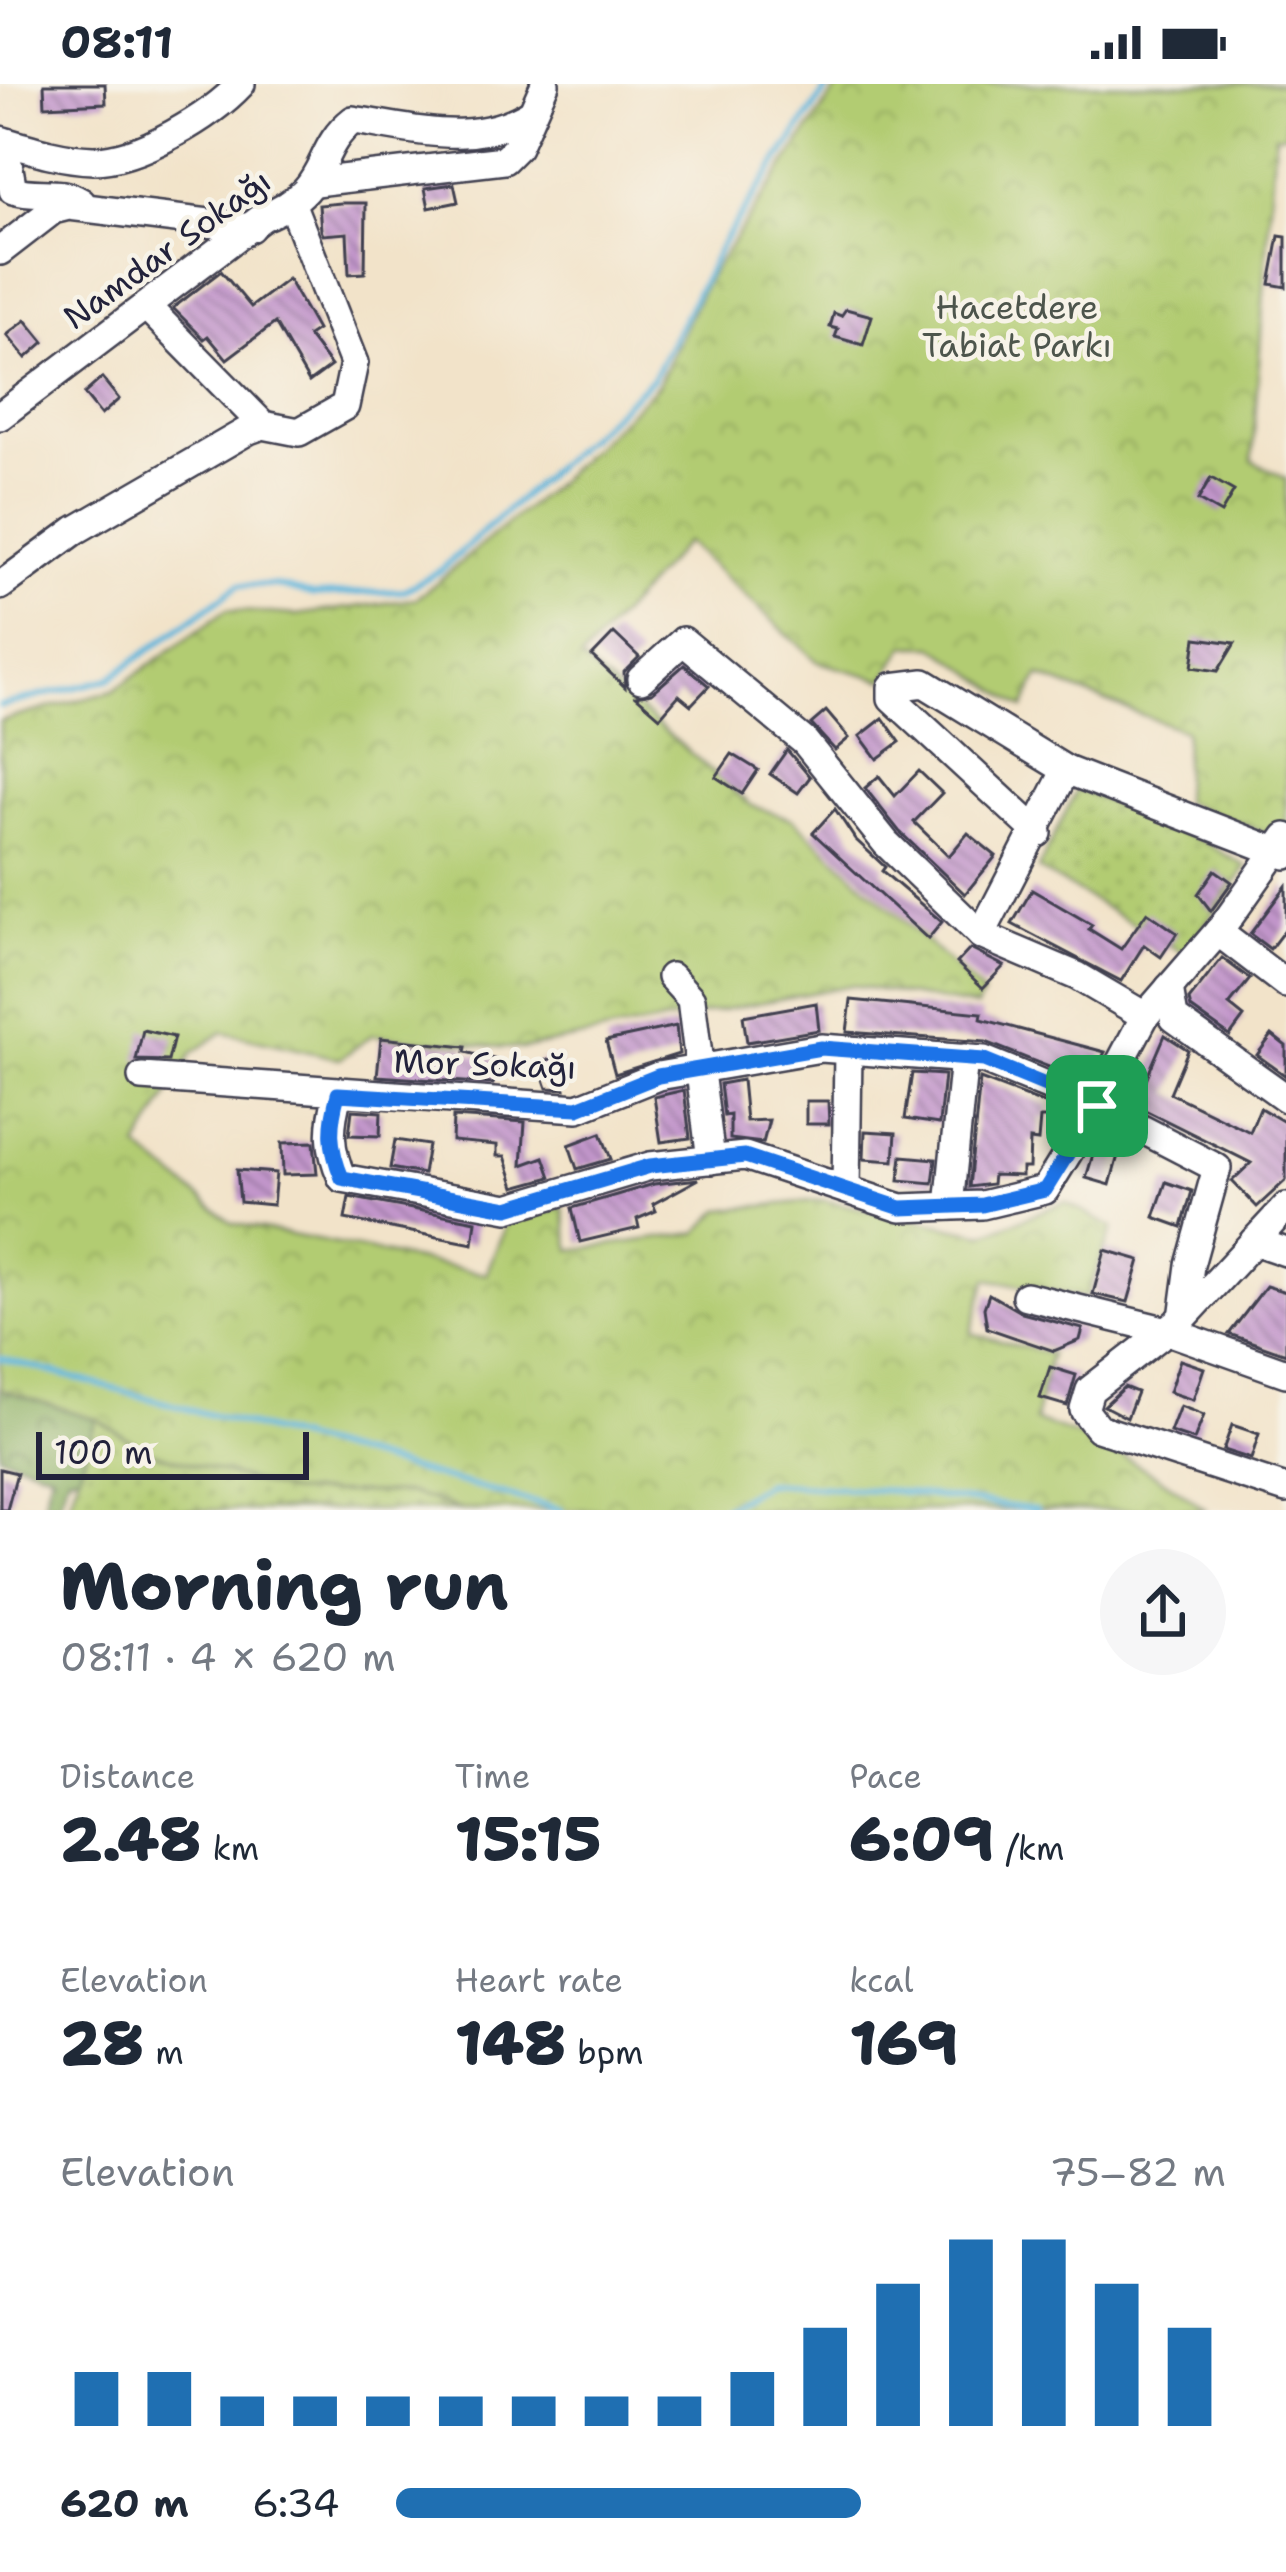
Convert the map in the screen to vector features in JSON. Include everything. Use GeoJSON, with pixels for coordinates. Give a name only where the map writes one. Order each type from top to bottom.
{"type":"FeatureCollection","features":[{"type":"Feature","properties":{"kind":"street"},"geometry":{"type":"LineString","coordinates":[[90,208],[70,195],[32,196],[13,190],[2,141],[97,160],[147,145],[212,113],[242,84]]}},
{"type":"Feature","properties":{"kind":"street"},"geometry":{"type":"LineString","coordinates":[[315,182],[504,160],[517,147],[545,84]]}},
{"type":"Feature","properties":{"kind":"street","name":"Namdar Sokağı"},"geometry":{"type":"LineString","coordinates":[[0,416],[250,227],[292,206],[315,182],[342,129],[353,121],[453,135],[501,132],[531,113]]}},
{"type":"Feature","properties":{"kind":"street"},"geometry":{"type":"LineString","coordinates":[[146,306],[263,424],[299,432],[345,406],[354,363],[292,206]]}},
{"type":"Feature","properties":{"kind":"street"},"geometry":{"type":"LineString","coordinates":[[0,251],[53,210],[90,208],[250,227]]}},
{"type":"Feature","properties":{"kind":"street"},"geometry":{"type":"LineString","coordinates":[[0,586],[76,530],[263,424]]}},
{"type":"Feature","properties":{"kind":"street"},"geometry":{"type":"LineString","coordinates":[[641,679],[683,641],[805,742],[886,844],[981,935],[1077,976],[1145,1016]]}},
{"type":"Feature","properties":{"kind":"street"},"geometry":{"type":"LineString","coordinates":[[338,1094],[329,1125],[332,1154],[342,1178],[508,1208],[650,1166],[745,1156],[901,1208],[949,1206],[1045,1190],[1145,1016],[1284,847],[1066,770],[924,683],[892,687],[892,698],[1038,833]]}},
{"type":"Feature","properties":{"kind":"street"},"geometry":{"type":"LineString","coordinates":[[981,935],[1038,833],[1066,770]]}},
{"type":"Feature","properties":{"kind":"street"},"geometry":{"type":"LineString","coordinates":[[1218,932],[1286,984]]}},
{"type":"Feature","properties":{"kind":"street"},"geometry":{"type":"LineString","coordinates":[[671,976],[691,1000],[711,1160]]}},
{"type":"Feature","properties":{"kind":"street"},"geometry":{"type":"LineString","coordinates":[[1169,988],[1174,1018],[1286,1098]]}},
{"type":"Feature","properties":{"kind":"street","name":"Mor Sokağı"},"geometry":{"type":"LineString","coordinates":[[142,1077],[578,1108],[658,1076],[821,1048],[984,1060],[1097,1106],[1217,1168],[1176,1325]]}},
{"type":"Feature","properties":{"kind":"street"},"geometry":{"type":"LineString","coordinates":[[846,1189],[848,1052]]}},
{"type":"Feature","properties":{"kind":"street"},"geometry":{"type":"LineString","coordinates":[[949,1206],[964,1058]]}},
{"type":"Feature","properties":{"kind":"street"},"geometry":{"type":"LineString","coordinates":[[1286,1207],[1176,1325],[1090,1390],[1084,1410],[1098,1428],[1286,1489]]}},
{"type":"Feature","properties":{"kind":"street"},"geometry":{"type":"LineString","coordinates":[[1254,1241],[1286,1252]]}},
{"type":"Feature","properties":{"kind":"street"},"geometry":{"type":"LineString","coordinates":[[1026,1296],[1176,1325],[1286,1372]]}},
{"type":"Feature","properties":{"kind":"green space","name":"Hacetdere Tabiat Parkı"},"geometry":{"type":"Polygon","coordinates":[[[840,84],[1286,84],[1286,134],[1275,135],[1252,461],[1286,479],[1286,825],[1278,837],[1183,802],[1185,731],[1039,676],[1024,708],[934,646],[905,646],[884,680],[818,662],[686,542],[581,659],[752,806],[793,819],[983,994],[977,1007],[851,985],[521,1049],[372,1035],[340,1059],[223,1032],[192,1053],[138,1148],[232,1223],[486,1274],[507,1222],[563,1207],[571,1250],[697,1233],[721,1210],[822,1200],[984,1234],[1065,1202],[1113,1228],[1086,1297],[987,1279],[971,1333],[1050,1354],[1035,1421],[1125,1458],[1206,1510],[462,1510],[409,1493],[290,1492],[149,1451],[96,1419],[0,1389],[0,721],[113,691],[227,610],[296,615],[415,599],[431,587],[548,490],[658,385],[706,281],[840,84]]]}},
{"type":"Feature","properties":{"kind":"green space"},"geometry":{"type":"Polygon","coordinates":[[[1077,789],[1204,842],[1247,867],[1184,953],[1038,869],[1077,789]]]}},
{"type":"Feature","properties":{"kind":"green space"},"geometry":{"type":"Polygon","coordinates":[[[0,1389],[96,1419],[79,1474],[68,1475],[58,1507],[44,1500],[51,1473],[0,1455],[0,1389]]]}},
{"type":"Feature","properties":{"kind":"green space"},"geometry":{"type":"Polygon","coordinates":[[[96,1419],[149,1451],[290,1492],[409,1493],[462,1510],[67,1510],[96,1419]]]}},
{"type":"Feature","properties":{"kind":"building"},"geometry":{"type":"Polygon","coordinates":[[[44,84],[105,84],[106,103],[45,106],[44,84]]]}},
{"type":"Feature","properties":{"kind":"building"},"geometry":{"type":"Polygon","coordinates":[[[454,184],[458,202],[429,208],[425,188],[454,184]]]}},
{"type":"Feature","properties":{"kind":"building"},"geometry":{"type":"Polygon","coordinates":[[[366,203],[365,273],[349,274],[347,233],[323,235],[321,230],[319,205],[366,203]]]}},
{"type":"Feature","properties":{"kind":"building"},"geometry":{"type":"Polygon","coordinates":[[[1279,236],[1286,237],[1286,287],[1270,284],[1279,236]]]}},
{"type":"Feature","properties":{"kind":"building"},"geometry":{"type":"Polygon","coordinates":[[[221,271],[251,307],[288,279],[317,330],[308,336],[331,366],[309,382],[275,323],[227,359],[208,336],[204,339],[173,308],[221,271]]]}},
{"type":"Feature","properties":{"kind":"building"},"geometry":{"type":"Polygon","coordinates":[[[846,309],[872,316],[863,345],[835,337],[838,329],[830,327],[834,313],[841,316],[846,309]]]}},
{"type":"Feature","properties":{"kind":"building"},"geometry":{"type":"Polygon","coordinates":[[[26,320],[44,342],[26,358],[7,335],[26,320]]]}},
{"type":"Feature","properties":{"kind":"building"},"geometry":{"type":"Polygon","coordinates":[[[102,378],[119,399],[101,415],[84,394],[102,378]]]}},
{"type":"Feature","properties":{"kind":"building"},"geometry":{"type":"Polygon","coordinates":[[[1211,478],[1234,491],[1221,513],[1198,500],[1211,478]]]}},
{"type":"Feature","properties":{"kind":"building"},"geometry":{"type":"Polygon","coordinates":[[[614,633],[639,657],[624,672],[625,687],[592,656],[614,633]]]}},
{"type":"Feature","properties":{"kind":"building"},"geometry":{"type":"Polygon","coordinates":[[[1196,638],[1235,643],[1218,671],[1192,667],[1196,638]]]}},
{"type":"Feature","properties":{"kind":"building"},"geometry":{"type":"Polygon","coordinates":[[[684,665],[709,686],[691,705],[679,695],[660,717],[636,696],[652,693],[684,665]]]}},
{"type":"Feature","properties":{"kind":"building"},"geometry":{"type":"Polygon","coordinates":[[[826,711],[849,738],[835,750],[811,724],[826,711]]]}},
{"type":"Feature","properties":{"kind":"building"},"geometry":{"type":"Polygon","coordinates":[[[883,718],[900,742],[877,759],[860,736],[883,718]]]}},
{"type":"Feature","properties":{"kind":"building"},"geometry":{"type":"Polygon","coordinates":[[[787,750],[810,777],[798,793],[770,774],[787,750]]]}},
{"type":"Feature","properties":{"kind":"building"},"geometry":{"type":"Polygon","coordinates":[[[732,754],[758,770],[742,794],[716,777],[732,754]]]}},
{"type":"Feature","properties":{"kind":"building"},"geometry":{"type":"Polygon","coordinates":[[[919,771],[942,793],[914,822],[949,856],[968,833],[996,856],[965,894],[899,831],[865,788],[879,776],[895,796],[919,771]]]}},
{"type":"Feature","properties":{"kind":"building"},"geometry":{"type":"Polygon","coordinates":[[[835,809],[855,839],[885,867],[882,871],[942,922],[928,939],[813,833],[835,809]]]}},
{"type":"Feature","properties":{"kind":"building"},"geometry":{"type":"Polygon","coordinates":[[[1215,870],[1232,882],[1211,911],[1198,894],[1215,870]]]}},
{"type":"Feature","properties":{"kind":"building"},"geometry":{"type":"Polygon","coordinates":[[[1286,886],[1286,928],[1270,949],[1250,934],[1286,886]]]}},
{"type":"Feature","properties":{"kind":"building"},"geometry":{"type":"Polygon","coordinates":[[[1032,890],[1092,925],[1089,929],[1121,949],[1147,912],[1177,933],[1161,957],[1144,945],[1121,981],[1012,924],[1032,890]]]}},
{"type":"Feature","properties":{"kind":"building"},"geometry":{"type":"Polygon","coordinates":[[[970,949],[1004,966],[983,988],[957,963],[970,949]]]}},
{"type":"Feature","properties":{"kind":"building"},"geometry":{"type":"Polygon","coordinates":[[[1222,958],[1250,979],[1229,1005],[1244,1017],[1230,1036],[1191,1008],[1189,1000],[1222,958]]]}},
{"type":"Feature","properties":{"kind":"building"},"geometry":{"type":"Polygon","coordinates":[[[851,1000],[982,1013],[981,1019],[1105,1052],[1089,1083],[986,1042],[847,1032],[851,1000]]]}},
{"type":"Feature","properties":{"kind":"building"},"geometry":{"type":"Polygon","coordinates":[[[816,1003],[819,1030],[747,1042],[743,1016],[816,1003]]]}},
{"type":"Feature","properties":{"kind":"building"},"geometry":{"type":"Polygon","coordinates":[[[676,1026],[679,1054],[615,1074],[606,1041],[676,1026]]]}},
{"type":"Feature","properties":{"kind":"building"},"geometry":{"type":"Polygon","coordinates":[[[143,1030],[174,1037],[168,1061],[136,1060],[143,1030]]]}},
{"type":"Feature","properties":{"kind":"building"},"geometry":{"type":"Polygon","coordinates":[[[1165,1035],[1188,1050],[1170,1093],[1250,1132],[1260,1108],[1286,1123],[1286,1180],[1257,1207],[1232,1181],[1251,1163],[1135,1105],[1165,1035]]]}},
{"type":"Feature","properties":{"kind":"building"},"geometry":{"type":"Polygon","coordinates":[[[1272,1035],[1286,1046],[1286,1076],[1257,1055],[1272,1035]]]}},
{"type":"Feature","properties":{"kind":"building"},"geometry":{"type":"Polygon","coordinates":[[[381,1038],[466,1047],[465,1052],[502,1061],[493,1084],[377,1076],[381,1038]]]}},
{"type":"Feature","properties":{"kind":"building"},"geometry":{"type":"Polygon","coordinates":[[[559,1057],[565,1089],[547,1088],[538,1062],[559,1057]]]}},
{"type":"Feature","properties":{"kind":"building"},"geometry":{"type":"Polygon","coordinates":[[[912,1073],[944,1075],[939,1124],[905,1119],[912,1073]]]}},
{"type":"Feature","properties":{"kind":"building"},"geometry":{"type":"Polygon","coordinates":[[[980,1079],[1048,1105],[1047,1118],[1040,1118],[1038,1141],[1030,1140],[1029,1168],[1022,1168],[1022,1176],[993,1175],[992,1184],[969,1187],[980,1079]]]}},
{"type":"Feature","properties":{"kind":"building"},"geometry":{"type":"Polygon","coordinates":[[[742,1080],[746,1121],[769,1120],[763,1143],[730,1139],[730,1115],[724,1116],[720,1084],[742,1080]]]}},
{"type":"Feature","properties":{"kind":"building"},"geometry":{"type":"Polygon","coordinates":[[[684,1090],[690,1138],[661,1142],[654,1097],[684,1090]]]}},
{"type":"Feature","properties":{"kind":"building"},"geometry":{"type":"Polygon","coordinates":[[[806,1101],[828,1101],[829,1124],[806,1124],[806,1101]]]}},
{"type":"Feature","properties":{"kind":"building"},"geometry":{"type":"Polygon","coordinates":[[[352,1110],[381,1112],[380,1136],[349,1135],[352,1110]]]}},
{"type":"Feature","properties":{"kind":"building"},"geometry":{"type":"Polygon","coordinates":[[[453,1117],[525,1122],[522,1165],[544,1157],[551,1177],[515,1187],[505,1156],[497,1156],[497,1145],[452,1141],[453,1117]]]}},
{"type":"Feature","properties":{"kind":"building"},"geometry":{"type":"Polygon","coordinates":[[[865,1131],[896,1133],[894,1161],[864,1159],[865,1131]]]}},
{"type":"Feature","properties":{"kind":"building"},"geometry":{"type":"Polygon","coordinates":[[[601,1133],[611,1159],[577,1169],[569,1145],[601,1133]]]}},
{"type":"Feature","properties":{"kind":"building"},"geometry":{"type":"Polygon","coordinates":[[[395,1140],[428,1145],[423,1174],[390,1168],[395,1140]]]}},
{"type":"Feature","properties":{"kind":"building"},"geometry":{"type":"Polygon","coordinates":[[[1097,1141],[1120,1148],[1110,1185],[1086,1178],[1097,1141]]]}},
{"type":"Feature","properties":{"kind":"building"},"geometry":{"type":"Polygon","coordinates":[[[314,1142],[317,1174],[283,1175],[282,1143],[314,1142]]]}},
{"type":"Feature","properties":{"kind":"building"},"geometry":{"type":"Polygon","coordinates":[[[902,1156],[936,1159],[933,1183],[899,1180],[902,1156]]]}},
{"type":"Feature","properties":{"kind":"building"},"geometry":{"type":"Polygon","coordinates":[[[237,1170],[276,1173],[273,1205],[240,1202],[237,1170]]]}},
{"type":"Feature","properties":{"kind":"building"},"geometry":{"type":"Polygon","coordinates":[[[699,1179],[653,1204],[656,1211],[637,1219],[639,1228],[580,1242],[572,1208],[654,1184],[699,1179]]]}},
{"type":"Feature","properties":{"kind":"building"},"geometry":{"type":"Polygon","coordinates":[[[1166,1182],[1192,1191],[1182,1227],[1154,1217],[1166,1182]]]}},
{"type":"Feature","properties":{"kind":"building"},"geometry":{"type":"Polygon","coordinates":[[[349,1197],[476,1221],[473,1244],[345,1219],[349,1197]]]}},
{"type":"Feature","properties":{"kind":"building"},"geometry":{"type":"Polygon","coordinates":[[[1105,1250],[1140,1260],[1128,1302],[1093,1294],[1105,1250]]]}},
{"type":"Feature","properties":{"kind":"building"},"geometry":{"type":"Polygon","coordinates":[[[1266,1286],[1286,1292],[1286,1354],[1229,1334],[1266,1286]]]}},
{"type":"Feature","properties":{"kind":"building"},"geometry":{"type":"Polygon","coordinates":[[[989,1294],[1022,1313],[1083,1329],[1080,1340],[1054,1351],[987,1328],[984,1308],[989,1294]]]}},
{"type":"Feature","properties":{"kind":"building"},"geometry":{"type":"Polygon","coordinates":[[[1180,1360],[1204,1368],[1193,1400],[1169,1392],[1180,1360]]]}},
{"type":"Feature","properties":{"kind":"building"},"geometry":{"type":"Polygon","coordinates":[[[1050,1367],[1076,1375],[1067,1406],[1040,1398],[1050,1367]]]}},
{"type":"Feature","properties":{"kind":"building"},"geometry":{"type":"Polygon","coordinates":[[[1124,1387],[1137,1392],[1127,1418],[1104,1406],[1124,1387]]]}},
{"type":"Feature","properties":{"kind":"building"},"geometry":{"type":"Polygon","coordinates":[[[1180,1406],[1204,1415],[1194,1440],[1170,1432],[1180,1406]]]}},
{"type":"Feature","properties":{"kind":"building"},"geometry":{"type":"Polygon","coordinates":[[[1232,1425],[1259,1434],[1251,1459],[1223,1450],[1232,1425]]]}},
{"type":"Feature","properties":{"kind":"building"},"geometry":{"type":"Polygon","coordinates":[[[0,1469],[17,1473],[7,1510],[0,1510],[0,1469]]]}},
{"type":"Feature","properties":{"kind":"waterway"},"geometry":{"type":"LineString","coordinates":[[0,706],[109,679],[239,585],[274,585],[314,595],[403,591],[441,570],[653,378],[721,245],[830,84]]}},
{"type":"Feature","properties":{"kind":"waterway"},"geometry":{"type":"LineString","coordinates":[[0,1358],[561,1510]]}},
{"type":"Feature","properties":{"kind":"waterway"},"geometry":{"type":"LineString","coordinates":[[720,1510],[766,1483],[895,1491],[1036,1510]]}},
{"type":"Feature","properties":{"kind":"route"},"geometry":{"type":"LineString","coordinates":[[821,1048],[984,1060],[1097,1106],[1045,1190],[982,1205],[901,1208],[745,1156],[650,1166],[508,1208],[342,1178],[332,1154],[329,1125],[338,1094],[578,1108],[658,1076],[821,1048]]}}]}
